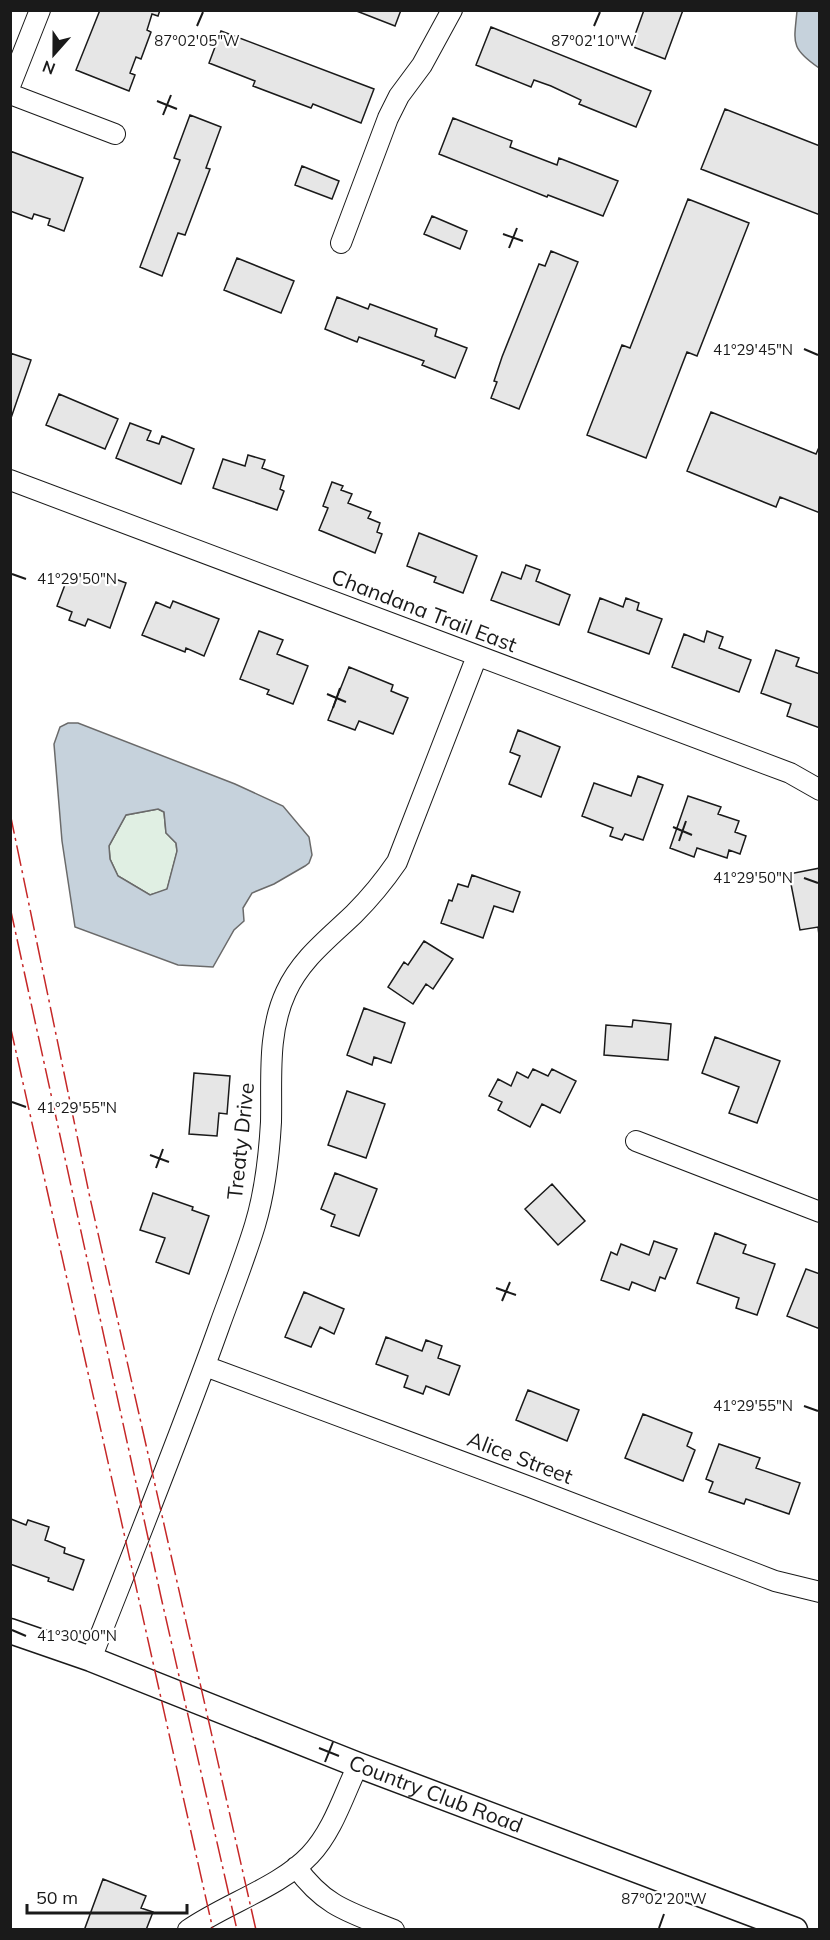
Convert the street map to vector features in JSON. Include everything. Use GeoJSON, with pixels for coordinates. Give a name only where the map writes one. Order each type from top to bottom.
{"type":"FeatureCollection","features":[{"type":"Feature","properties":{"kind":"street"},"geometry":{"type":"LineString","coordinates":[[10,86],[40,10]]}},
{"type":"Feature","properties":{"kind":"street"},"geometry":{"type":"LineString","coordinates":[[341,243],[388,118],[399,96],[422,65],[452,10]]}},
{"type":"Feature","properties":{"kind":"street"},"geometry":{"type":"LineString","coordinates":[[10,94],[115,134]]}},
{"type":"Feature","properties":{"kind":"street","name":"Chandana Trail East"},"geometry":{"type":"LineString","coordinates":[[10,480],[790,773],[819,790]]}},
{"type":"Feature","properties":{"kind":"street","name":"Treaty Drive"},"geometry":{"type":"LineString","coordinates":[[92,1659],[205,1366],[255,1224],[266,1179],[272,1044],[277,1017],[285,993],[298,969],[379,888],[397,862],[477,656]]}},
{"type":"Feature","properties":{"kind":"street"},"geometry":{"type":"LineString","coordinates":[[636,1141],[819,1212]]}},
{"type":"Feature","properties":{"kind":"street","name":"Alice Street"},"geometry":{"type":"LineString","coordinates":[[205,1366],[775,1581],[819,1592]]}},
{"type":"Feature","properties":{"kind":"street","name":"Country Club Road"},"geometry":{"type":"LineString","coordinates":[[10,1631],[92,1659],[358,1765],[783,1927]]}},
{"type":"Feature","properties":{"kind":"street"},"geometry":{"type":"LineString","coordinates":[[188,1929],[296,1867],[310,1855],[322,1840],[358,1765]]}},
{"type":"Feature","properties":{"kind":"street"},"geometry":{"type":"LineString","coordinates":[[296,1867],[316,1892],[332,1904],[393,1929]]}},
{"type":"Feature","properties":{"kind":"green space"},"geometry":{"type":"Polygon","coordinates":[[[158,809],[164,812],[166,833],[176,843],[177,852],[167,890],[150,895],[118,876],[110,859],[109,846],[126,815],[158,809]]]}},
{"type":"Feature","properties":{"kind":"shaded area"},"geometry":{"type":"Polygon","coordinates":[[[797,11],[819,11],[819,68],[803,55],[796,44],[797,11]]]}},
{"type":"Feature","properties":{"kind":"shaded area"},"geometry":{"type":"Polygon","coordinates":[[[68,723],[78,723],[235,784],[283,806],[309,837],[312,855],[309,863],[274,884],[252,893],[243,908],[244,921],[234,930],[213,967],[178,965],[75,927],[62,841],[54,744],[60,727],[68,723]],[[158,809],[126,815],[109,846],[110,859],[118,876],[150,895],[167,889],[177,851],[176,843],[166,833],[164,812],[158,809]]]}},
{"type":"Feature","properties":{"kind":"building"},"geometry":{"type":"Polygon","coordinates":[[[100,10],[160,10],[158,16],[152,14],[147,30],[151,32],[141,59],[136,57],[130,73],[135,75],[129,91],[76,70],[100,10]]]}},
{"type":"Feature","properties":{"kind":"building"},"geometry":{"type":"Polygon","coordinates":[[[354,10],[401,10],[395,26],[354,10]]]}},
{"type":"Feature","properties":{"kind":"building"},"geometry":{"type":"Polygon","coordinates":[[[644,10],[683,10],[665,59],[631,46],[644,10]]]}},
{"type":"Feature","properties":{"kind":"building"},"geometry":{"type":"Polygon","coordinates":[[[491,27],[651,91],[636,127],[579,104],[581,100],[551,86],[534,80],[531,87],[476,65],[491,27]]]}},
{"type":"Feature","properties":{"kind":"building"},"geometry":{"type":"Polygon","coordinates":[[[221,31],[374,89],[361,123],[313,104],[311,108],[253,86],[255,81],[209,63],[221,31]]]}},
{"type":"Feature","properties":{"kind":"building"},"geometry":{"type":"Polygon","coordinates":[[[725,109],[820,146],[820,215],[701,169],[725,109]]]}},
{"type":"Feature","properties":{"kind":"building"},"geometry":{"type":"Polygon","coordinates":[[[190,115],[221,127],[206,168],[210,169],[185,235],[178,233],[162,276],[140,267],[180,160],[174,158],[190,115]]]}},
{"type":"Feature","properties":{"kind":"building"},"geometry":{"type":"Polygon","coordinates":[[[453,118],[512,141],[510,147],[557,165],[559,158],[618,181],[603,216],[548,195],[547,197],[439,154],[453,118]]]}},
{"type":"Feature","properties":{"kind":"building"},"geometry":{"type":"Polygon","coordinates":[[[10,151],[83,178],[64,231],[48,225],[50,219],[34,214],[32,219],[10,211],[10,151]]]}},
{"type":"Feature","properties":{"kind":"building"},"geometry":{"type":"Polygon","coordinates":[[[302,166],[339,181],[332,199],[295,185],[302,166]]]}},
{"type":"Feature","properties":{"kind":"building"},"geometry":{"type":"Polygon","coordinates":[[[688,199],[749,223],[697,356],[687,352],[646,458],[587,435],[622,345],[630,348],[688,199]]]}},
{"type":"Feature","properties":{"kind":"building"},"geometry":{"type":"Polygon","coordinates":[[[432,216],[467,231],[460,249],[424,234],[432,216]]]}},
{"type":"Feature","properties":{"kind":"building"},"geometry":{"type":"Polygon","coordinates":[[[551,251],[578,262],[519,409],[491,398],[497,382],[494,381],[539,264],[545,266],[551,251]]]}},
{"type":"Feature","properties":{"kind":"building"},"geometry":{"type":"Polygon","coordinates":[[[237,258],[294,281],[281,313],[224,290],[237,258]]]}},
{"type":"Feature","properties":{"kind":"building"},"geometry":{"type":"Polygon","coordinates":[[[337,297],[368,309],[370,304],[437,329],[435,336],[467,348],[455,378],[422,365],[424,361],[359,337],[357,342],[325,329],[337,297]]]}},
{"type":"Feature","properties":{"kind":"building"},"geometry":{"type":"Polygon","coordinates":[[[10,353],[31,360],[11,418],[10,418],[10,353]]]}},
{"type":"Feature","properties":{"kind":"building"},"geometry":{"type":"Polygon","coordinates":[[[59,394],[118,419],[105,449],[46,425],[59,394]]]}},
{"type":"Feature","properties":{"kind":"building"},"geometry":{"type":"Polygon","coordinates":[[[711,412],[816,454],[820,445],[820,513],[780,497],[776,507],[687,471],[711,412]]]}},
{"type":"Feature","properties":{"kind":"building"},"geometry":{"type":"Polygon","coordinates":[[[130,423],[151,431],[147,440],[159,444],[162,436],[194,449],[181,484],[116,458],[130,423]]]}},
{"type":"Feature","properties":{"kind":"building"},"geometry":{"type":"Polygon","coordinates":[[[248,455],[265,460],[262,468],[284,476],[280,489],[284,491],[277,510],[213,488],[223,459],[245,466],[248,455]]]}},
{"type":"Feature","properties":{"kind":"building"},"geometry":{"type":"Polygon","coordinates":[[[332,482],[343,486],[341,490],[352,494],[348,503],[371,512],[368,518],[380,523],[377,532],[382,534],[375,553],[319,530],[328,508],[323,506],[332,482]]]}},
{"type":"Feature","properties":{"kind":"building"},"geometry":{"type":"Polygon","coordinates":[[[419,533],[477,556],[463,593],[434,582],[436,577],[407,566],[419,533]]]}},
{"type":"Feature","properties":{"kind":"building"},"geometry":{"type":"Polygon","coordinates":[[[526,565],[540,570],[536,581],[570,595],[559,625],[491,600],[502,572],[521,579],[526,565]]]}},
{"type":"Feature","properties":{"kind":"building"},"geometry":{"type":"Polygon","coordinates":[[[99,573],[126,583],[110,628],[88,619],[85,626],[69,620],[72,612],[57,606],[69,574],[96,584],[99,573]]]}},
{"type":"Feature","properties":{"kind":"building"},"geometry":{"type":"Polygon","coordinates":[[[600,598],[623,607],[626,598],[639,603],[637,610],[662,619],[649,654],[588,632],[600,598]]]}},
{"type":"Feature","properties":{"kind":"building"},"geometry":{"type":"Polygon","coordinates":[[[173,601],[219,619],[204,656],[186,648],[185,652],[142,635],[156,602],[170,608],[173,601]]]}},
{"type":"Feature","properties":{"kind":"building"},"geometry":{"type":"Polygon","coordinates":[[[259,631],[283,640],[277,654],[308,666],[293,704],[267,694],[269,690],[240,679],[259,631]]]}},
{"type":"Feature","properties":{"kind":"building"},"geometry":{"type":"Polygon","coordinates":[[[707,631],[723,637],[719,648],[751,660],[739,692],[672,667],[684,634],[704,642],[707,631]]]}},
{"type":"Feature","properties":{"kind":"building"},"geometry":{"type":"Polygon","coordinates":[[[776,650],[799,658],[796,666],[820,674],[820,728],[787,716],[791,704],[761,693],[776,650]]]}},
{"type":"Feature","properties":{"kind":"building"},"geometry":{"type":"Polygon","coordinates":[[[349,667],[393,685],[391,691],[408,698],[393,734],[359,721],[355,730],[328,720],[349,667]]]}},
{"type":"Feature","properties":{"kind":"building"},"geometry":{"type":"Polygon","coordinates":[[[518,730],[560,747],[541,797],[509,784],[520,756],[510,752],[518,730]]]}},
{"type":"Feature","properties":{"kind":"building"},"geometry":{"type":"Polygon","coordinates":[[[638,776],[663,785],[643,840],[625,834],[622,840],[610,836],[613,828],[582,816],[594,783],[631,796],[638,776]]]}},
{"type":"Feature","properties":{"kind":"building"},"geometry":{"type":"Polygon","coordinates":[[[688,796],[721,807],[718,814],[739,821],[735,832],[746,836],[740,854],[729,850],[727,858],[697,848],[694,857],[670,848],[688,796]]]}},
{"type":"Feature","properties":{"kind":"building"},"geometry":{"type":"Polygon","coordinates":[[[820,868],[819,935],[818,927],[800,930],[789,874],[820,868]]]}},
{"type":"Feature","properties":{"kind":"building"},"geometry":{"type":"Polygon","coordinates":[[[472,875],[520,892],[513,912],[494,906],[483,938],[441,923],[449,900],[452,901],[458,884],[468,887],[472,875]]]}},
{"type":"Feature","properties":{"kind":"building"},"geometry":{"type":"Polygon","coordinates":[[[424,941],[453,959],[433,989],[426,984],[413,1004],[388,987],[404,962],[408,965],[424,941]]]}},
{"type":"Feature","properties":{"kind":"building"},"geometry":{"type":"Polygon","coordinates":[[[364,1008],[405,1023],[391,1063],[374,1057],[372,1065],[347,1055],[364,1008]]]}},
{"type":"Feature","properties":{"kind":"building"},"geometry":{"type":"Polygon","coordinates":[[[633,1020],[671,1024],[668,1060],[604,1055],[606,1025],[632,1027],[633,1020]]]}},
{"type":"Feature","properties":{"kind":"building"},"geometry":{"type":"Polygon","coordinates":[[[715,1037],[780,1061],[757,1123],[729,1113],[739,1087],[702,1073],[715,1037]]]}},
{"type":"Feature","properties":{"kind":"building"},"geometry":{"type":"Polygon","coordinates":[[[533,1069],[548,1076],[552,1069],[576,1081],[560,1113],[542,1104],[530,1127],[498,1110],[502,1102],[489,1096],[498,1079],[511,1086],[517,1072],[528,1078],[533,1069]]]}},
{"type":"Feature","properties":{"kind":"building"},"geometry":{"type":"Polygon","coordinates":[[[194,1073],[230,1076],[227,1114],[219,1113],[217,1136],[189,1134],[194,1073]]]}},
{"type":"Feature","properties":{"kind":"building"},"geometry":{"type":"Polygon","coordinates":[[[347,1091],[385,1104],[366,1158],[328,1145],[347,1091]]]}},
{"type":"Feature","properties":{"kind":"building"},"geometry":{"type":"Polygon","coordinates":[[[335,1173],[377,1189],[359,1236],[331,1226],[335,1215],[321,1209],[335,1173]]]}},
{"type":"Feature","properties":{"kind":"building"},"geometry":{"type":"Polygon","coordinates":[[[552,1184],[585,1221],[558,1245],[525,1209],[552,1184]]]}},
{"type":"Feature","properties":{"kind":"building"},"geometry":{"type":"Polygon","coordinates":[[[153,1193],[193,1207],[192,1210],[209,1216],[189,1274],[156,1262],[165,1238],[140,1230],[153,1193]]]}},
{"type":"Feature","properties":{"kind":"building"},"geometry":{"type":"Polygon","coordinates":[[[715,1233],[746,1245],[743,1253],[775,1264],[757,1315],[736,1308],[739,1298],[697,1283],[715,1233]]]}},
{"type":"Feature","properties":{"kind":"building"},"geometry":{"type":"Polygon","coordinates":[[[654,1241],[677,1249],[665,1279],[660,1277],[655,1291],[632,1282],[629,1290],[601,1280],[611,1252],[617,1255],[621,1244],[649,1255],[654,1241]]]}},
{"type":"Feature","properties":{"kind":"building"},"geometry":{"type":"Polygon","coordinates":[[[806,1269],[820,1274],[820,1329],[787,1316],[806,1269]]]}},
{"type":"Feature","properties":{"kind":"building"},"geometry":{"type":"Polygon","coordinates":[[[304,1292],[344,1309],[334,1334],[320,1327],[311,1347],[285,1337],[304,1292]]]}},
{"type":"Feature","properties":{"kind":"building"},"geometry":{"type":"Polygon","coordinates":[[[386,1337],[422,1351],[426,1340],[442,1346],[438,1358],[460,1366],[449,1395],[426,1386],[423,1394],[404,1387],[408,1376],[376,1364],[386,1337]]]}},
{"type":"Feature","properties":{"kind":"building"},"geometry":{"type":"Polygon","coordinates":[[[528,1390],[579,1410],[567,1441],[516,1420],[528,1390]]]}},
{"type":"Feature","properties":{"kind":"building"},"geometry":{"type":"Polygon","coordinates":[[[643,1414],[692,1433],[687,1446],[695,1450],[683,1481],[625,1458],[643,1414]]]}},
{"type":"Feature","properties":{"kind":"building"},"geometry":{"type":"Polygon","coordinates":[[[719,1444],[760,1458],[756,1468],[800,1483],[789,1514],[746,1499],[744,1504],[709,1492],[713,1482],[706,1479],[719,1444]]]}},
{"type":"Feature","properties":{"kind":"building"},"geometry":{"type":"Polygon","coordinates":[[[11,1519],[26,1525],[28,1520],[49,1527],[45,1540],[65,1548],[64,1553],[84,1560],[73,1590],[48,1581],[49,1578],[10,1564],[11,1519]]]}},
{"type":"Feature","properties":{"kind":"building"},"geometry":{"type":"Polygon","coordinates":[[[103,1879],[146,1896],[141,1908],[153,1912],[146,1930],[89,1930],[85,1928],[103,1879]]]}},
{"type":"Feature","properties":{"kind":"power"},"geometry":{"type":"LineString","coordinates":[[10,813],[90,1198],[256,1930]]}},
{"type":"Feature","properties":{"kind":"power"},"geometry":{"type":"LineString","coordinates":[[10,907],[161,1597],[237,1930]]}},
{"type":"Feature","properties":{"kind":"power"},"geometry":{"type":"LineString","coordinates":[[10,1025],[213,1930]]}}]}
